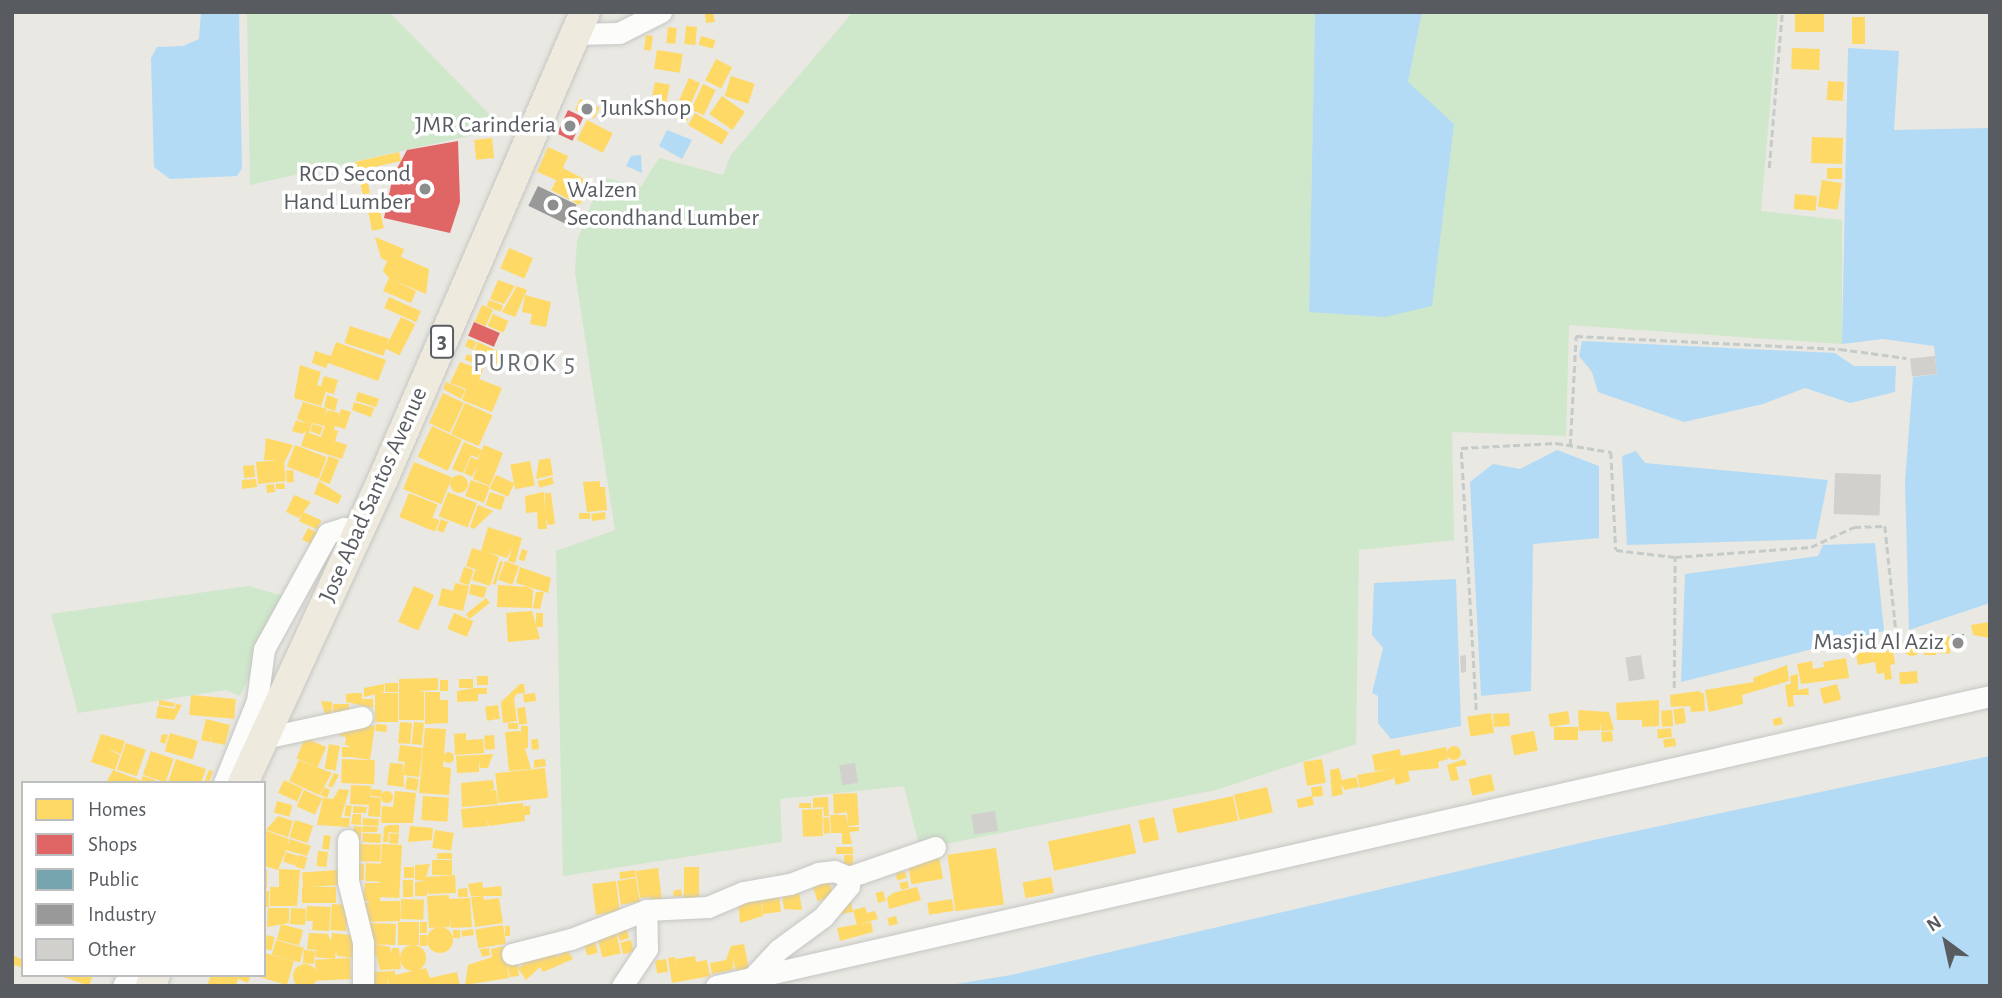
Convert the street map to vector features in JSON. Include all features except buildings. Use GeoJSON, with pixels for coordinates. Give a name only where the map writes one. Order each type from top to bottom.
{"type":"FeatureCollection","features":[{"type":"Feature","properties":{"kind":"highway","name":"Jose Abad Santos Avenue"},"geometry":{"type":"LineString","coordinates":[[244,781],[358,533],[580,23]]}},
{"type":"Feature","properties":{"kind":"street"},"geometry":{"type":"LineString","coordinates":[[580,23],[619,33],[661,12]]}},
{"type":"Feature","properties":{"kind":"street"},"geometry":{"type":"LineString","coordinates":[[225,781],[257,701],[264,649],[328,533],[344,528],[358,533]]}},
{"type":"Feature","properties":{"kind":"street"},"geometry":{"type":"LineString","coordinates":[[716,986],[1990,696]]}},
{"type":"Feature","properties":{"kind":"street"},"geometry":{"type":"LineString","coordinates":[[264,738],[362,717]]}},
{"type":"Feature","properties":{"kind":"street"},"geometry":{"type":"LineString","coordinates":[[348,840],[348,881],[363,942],[363,986]]}},
{"type":"Feature","properties":{"kind":"street"},"geometry":{"type":"LineString","coordinates":[[512,954],[571,939],[646,910],[708,907],[743,892],[790,884],[818,873],[834,871],[849,877],[935,847]]}},
{"type":"Feature","properties":{"kind":"street"},"geometry":{"type":"LineString","coordinates":[[753,977],[778,950],[822,917],[849,886],[849,877]]}},
{"type":"Feature","properties":{"kind":"street"},"geometry":{"type":"LineString","coordinates":[[622,986],[647,949],[646,910]]}},
{"type":"Feature","properties":{"kind":"path"},"geometry":{"type":"LineString","coordinates":[[1769,169],[1782,12]]}},
{"type":"Feature","properties":{"kind":"path"},"geometry":{"type":"LineString","coordinates":[[1570,446],[1576,336],[1840,349],[1906,358]]}},
{"type":"Feature","properties":{"kind":"path"},"geometry":{"type":"LineString","coordinates":[[1476,710],[1461,448],[1570,446],[1611,452],[1616,550],[1675,557],[1811,547],[1854,527],[1885,526],[1897,640]]}},
{"type":"Feature","properties":{"kind":"path"},"geometry":{"type":"LineString","coordinates":[[1674,688],[1675,557]]}},
{"type":"Feature","properties":{"kind":"green space"},"geometry":{"type":"Polygon","coordinates":[[[247,12],[389,12],[502,127],[501,135],[482,133],[250,185],[247,12]]]}},
{"type":"Feature","properties":{"kind":"green space"},"geometry":{"type":"Polygon","coordinates":[[[853,12],[1315,12],[1309,312],[1408,82],[1422,12],[1778,12],[1761,211],[1842,220],[1842,344],[1569,325],[1566,436],[1452,432],[1454,540],[1359,550],[1356,744],[1216,790],[920,849],[904,786],[780,799],[782,842],[563,876],[556,551],[615,530],[575,273],[577,241],[602,177],[641,187],[659,158],[723,175],[731,155],[853,12]]]}},
{"type":"Feature","properties":{"kind":"green space"},"geometry":{"type":"Polygon","coordinates":[[[248,586],[287,597],[240,696],[226,690],[78,713],[51,614],[248,586]]]}},
{"type":"Feature","properties":{"kind":"water"},"geometry":{"type":"Polygon","coordinates":[[[201,12],[239,12],[242,168],[237,176],[170,179],[154,167],[151,58],[157,47],[183,46],[199,39],[201,12]]]}},
{"type":"Feature","properties":{"kind":"water"},"geometry":{"type":"Polygon","coordinates":[[[1315,12],[1422,12],[1408,82],[1454,124],[1432,306],[1385,317],[1309,312],[1315,12]]]}},
{"type":"Feature","properties":{"kind":"water"},"geometry":{"type":"Polygon","coordinates":[[[1848,48],[1899,51],[1894,130],[1990,128],[1990,603],[1909,630],[1905,482],[1913,377],[1937,374],[1934,346],[1883,339],[1842,344],[1848,48]]]}},
{"type":"Feature","properties":{"kind":"water"},"geometry":{"type":"Polygon","coordinates":[[[667,130],[692,140],[682,159],[659,146],[667,130]]]}},
{"type":"Feature","properties":{"kind":"water"},"geometry":{"type":"Polygon","coordinates":[[[641,155],[642,173],[626,166],[631,156],[641,155]]]}},
{"type":"Feature","properties":{"kind":"water"},"geometry":{"type":"Polygon","coordinates":[[[1582,341],[1835,353],[1854,366],[1896,366],[1895,392],[1850,403],[1805,388],[1763,404],[1684,422],[1598,392],[1592,372],[1579,356],[1582,341]]]}},
{"type":"Feature","properties":{"kind":"water"},"geometry":{"type":"Polygon","coordinates":[[[1557,450],[1599,466],[1599,538],[1533,544],[1531,691],[1481,696],[1470,482],[1493,464],[1520,469],[1557,450]]]}},
{"type":"Feature","properties":{"kind":"water"},"geometry":{"type":"Polygon","coordinates":[[[1636,451],[1645,463],[1828,480],[1816,539],[1627,545],[1622,456],[1636,451]]]}},
{"type":"Feature","properties":{"kind":"water"},"geometry":{"type":"Polygon","coordinates":[[[1875,543],[1884,631],[1681,682],[1685,574],[1818,556],[1823,545],[1875,543]]]}},
{"type":"Feature","properties":{"kind":"water"},"geometry":{"type":"Polygon","coordinates":[[[1456,579],[1461,726],[1391,739],[1378,723],[1378,696],[1372,693],[1383,648],[1372,635],[1374,583],[1456,579]]]}},
{"type":"Feature","properties":{"kind":"water"},"geometry":{"type":"Polygon","coordinates":[[[1990,756],[1990,986],[944,986],[1011,975],[1589,841],[1990,756]]]}},
{"type":"Feature","properties":{"kind":"place","name":"JunkShop"},"geometry":{"type":"Point","coordinates":[587,109]}},
{"type":"Feature","properties":{"kind":"place","name":"JMR Carinderia"},"geometry":{"type":"Point","coordinates":[570,126]}},
{"type":"Feature","properties":{"kind":"place","name":"RCD Second Hand Lumber"},"geometry":{"type":"Point","coordinates":[425,189]}},
{"type":"Feature","properties":{"kind":"place","name":"Walzen Secondhand Lumber"},"geometry":{"type":"Point","coordinates":[553,205]}},
{"type":"Feature","properties":{"kind":"place","name":"Masjid Al Aziz"},"geometry":{"type":"Point","coordinates":[1958,643]}},
{"type":"Feature","properties":{"kind":"district","name":"PUROK 5"},"geometry":{"type":"Point","coordinates":[525,364]}}]}
